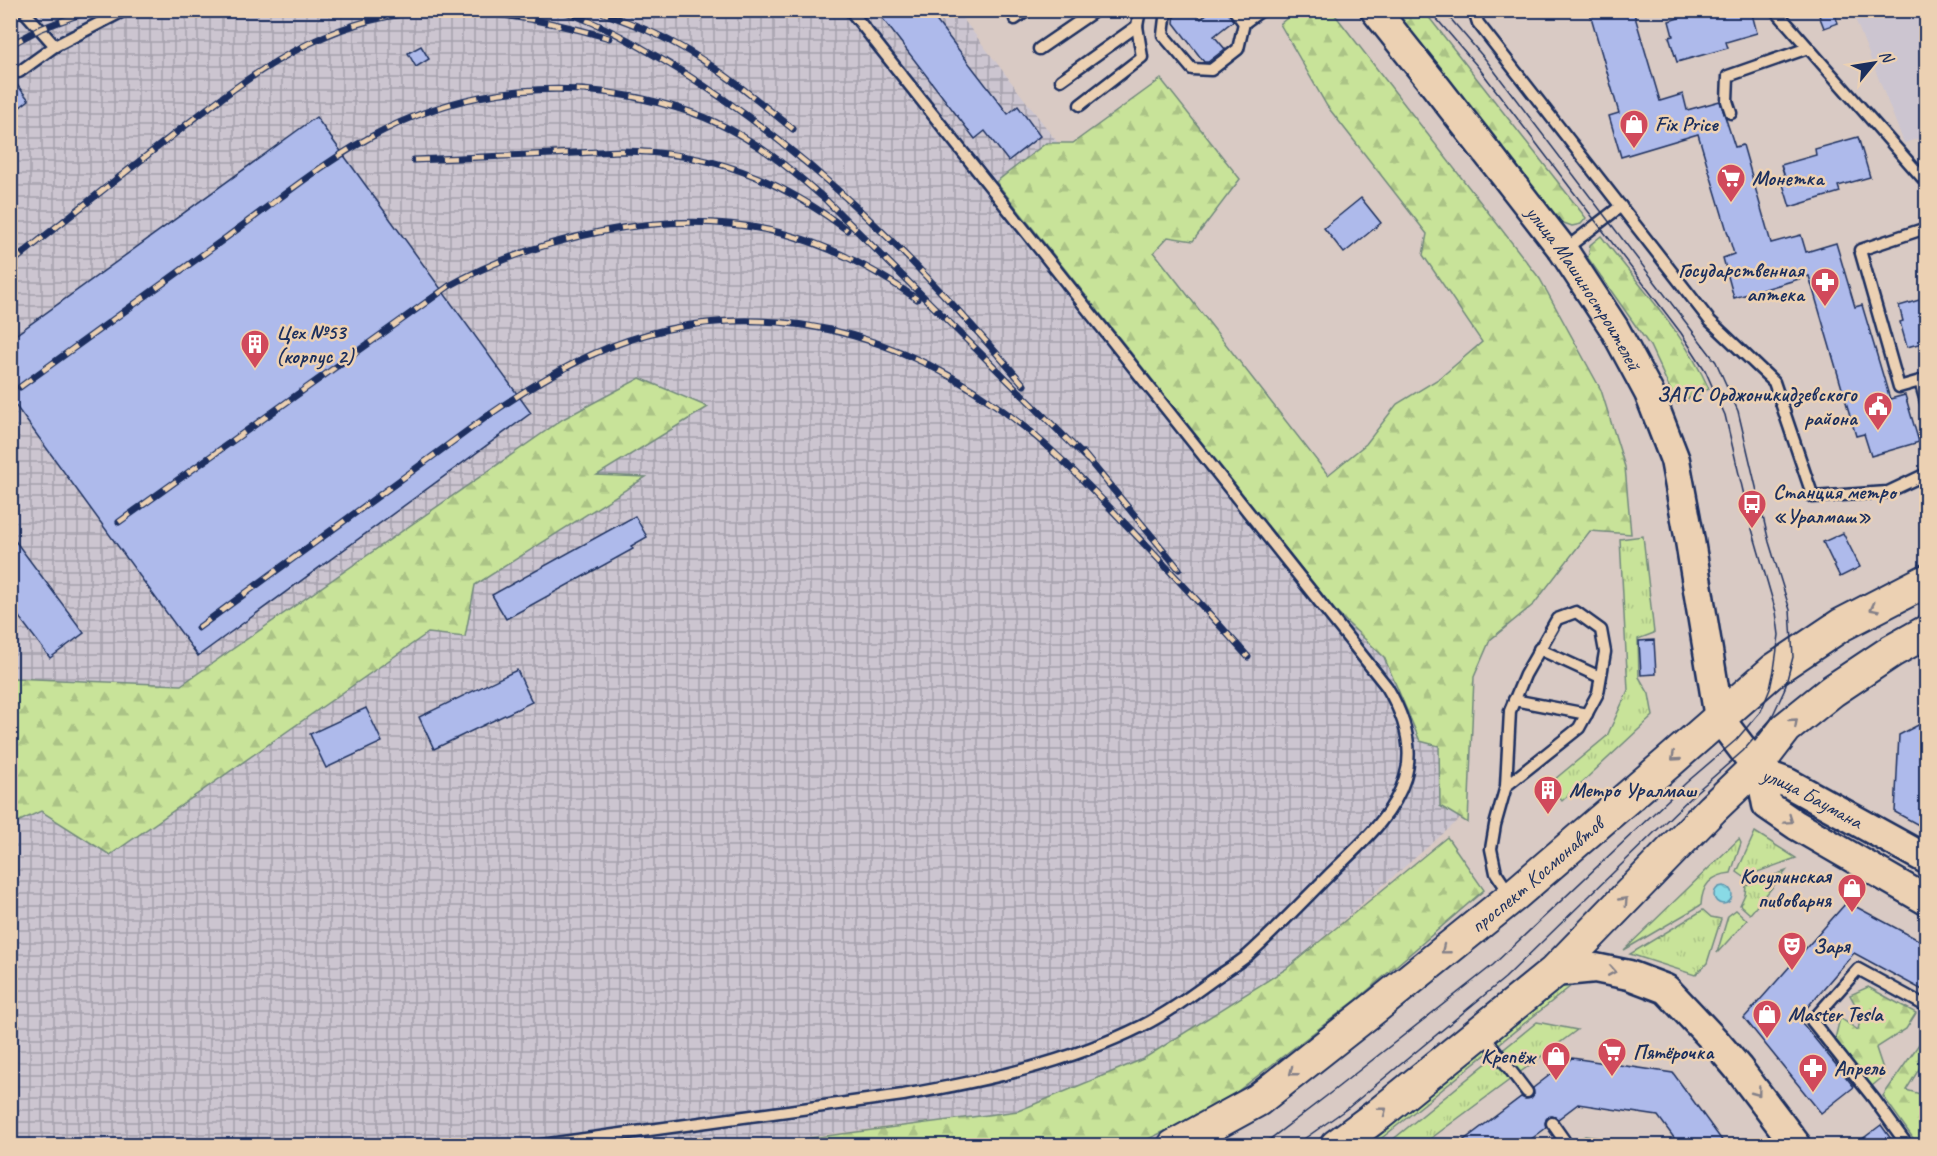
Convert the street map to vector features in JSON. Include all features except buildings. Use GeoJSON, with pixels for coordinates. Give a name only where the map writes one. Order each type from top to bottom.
{"type":"FeatureCollection","features":[{"type":"Feature","properties":{"kind":"main road","name":"улица Машиностроителей"},"geometry":{"type":"LineString","coordinates":[[1374,10],[1563,250],[1614,328],[1649,393],[1675,460],[1719,718],[1759,770]]}},
{"type":"Feature","properties":{"kind":"main road","name":"проспект Космонавтов"},"geometry":{"type":"LineString","coordinates":[[1174,1146],[1258,1100],[1512,897],[1773,670],[1840,625],[1926,581]]}},
{"type":"Feature","properties":{"kind":"main road"},"geometry":{"type":"LineString","coordinates":[[1336,1146],[1379,1114],[1554,972],[1712,809],[1759,770],[1786,728],[1832,691],[1892,651],[1926,632]]}},
{"type":"Feature","properties":{"kind":"main road","name":"улица Баумана"},"geometry":{"type":"LineString","coordinates":[[1759,770],[1788,783],[1926,860]]}},
{"type":"Feature","properties":{"kind":"main road","name":"улица Баумана"},"geometry":{"type":"LineString","coordinates":[[1759,770],[1767,805],[1796,825],[1926,900]]}},
{"type":"Feature","properties":{"kind":"main road"},"geometry":{"type":"LineString","coordinates":[[1554,972],[1595,968],[1629,975],[1666,989],[1738,1068],[1797,1146]]}},
{"type":"Feature","properties":{"kind":"lane"},"geometry":{"type":"LineString","coordinates":[[23,10],[55,46]]}},
{"type":"Feature","properties":{"kind":"lane"},"geometry":{"type":"LineString","coordinates":[[534,1146],[903,1095],[955,1086],[1040,1065],[1085,1051],[1142,1026],[1167,1012],[1246,957],[1377,827],[1398,796],[1406,777],[1408,743],[1404,724],[1397,704],[1387,687],[850,10]]}},
{"type":"Feature","properties":{"kind":"lane"},"geometry":{"type":"LineString","coordinates":[[1015,19],[1028,10]]}},
{"type":"Feature","properties":{"kind":"lane"},"geometry":{"type":"LineString","coordinates":[[1039,49],[1096,10]]}},
{"type":"Feature","properties":{"kind":"lane"},"geometry":{"type":"LineString","coordinates":[[1080,105],[1142,57],[1137,26],[1140,10]]}},
{"type":"Feature","properties":{"kind":"lane"},"geometry":{"type":"LineString","coordinates":[[1166,10],[1163,35],[1192,69],[1211,70],[1238,49],[1244,23],[1262,10]]}},
{"type":"Feature","properties":{"kind":"lane"},"geometry":{"type":"LineString","coordinates":[[1234,10],[1244,23]]}},
{"type":"Feature","properties":{"kind":"lane"},"geometry":{"type":"LineString","coordinates":[[1474,10],[1478,23],[1710,321],[1774,382],[1813,496],[1888,492],[1926,474]]}},
{"type":"Feature","properties":{"kind":"lane"},"geometry":{"type":"LineString","coordinates":[[1775,10],[1926,183]]}},
{"type":"Feature","properties":{"kind":"lane"},"geometry":{"type":"LineString","coordinates":[[19,72],[55,46],[123,11]]}},
{"type":"Feature","properties":{"kind":"lane"},"geometry":{"type":"LineString","coordinates":[[1061,80],[1137,26]]}},
{"type":"Feature","properties":{"kind":"lane"},"geometry":{"type":"LineString","coordinates":[[1731,113],[1728,101],[1728,76],[1808,48]]}},
{"type":"Feature","properties":{"kind":"lane"},"geometry":{"type":"LineString","coordinates":[[1563,250],[1621,206]]}},
{"type":"Feature","properties":{"kind":"lane"},"geometry":{"type":"LineString","coordinates":[[1926,228],[1860,250],[1899,387],[1920,381],[1926,402]]}},
{"type":"Feature","properties":{"kind":"lane"},"geometry":{"type":"LineString","coordinates":[[1506,786],[1579,728],[1598,693],[1605,652],[1601,630],[1576,612],[1557,619],[1525,675],[1509,711],[1506,786],[1491,849],[1496,873],[1512,897]]}},
{"type":"Feature","properties":{"kind":"lane"},"geometry":{"type":"LineString","coordinates":[[1539,649],[1600,677]]}},
{"type":"Feature","properties":{"kind":"lane"},"geometry":{"type":"LineString","coordinates":[[1514,700],[1587,714]]}},
{"type":"Feature","properties":{"kind":"lane"},"geometry":{"type":"LineString","coordinates":[[1908,1146],[1812,1021],[1858,969],[1926,1006]]}},
{"type":"Feature","properties":{"kind":"lane"},"geometry":{"type":"LineString","coordinates":[[1481,1032],[1527,1092]]}},
{"type":"Feature","properties":{"kind":"lane"},"geometry":{"type":"LineString","coordinates":[[1552,1123],[1564,1140]]}},
{"type":"Feature","properties":{"kind":"shaded area"},"geometry":{"type":"Polygon","coordinates":[[[10,11],[957,11],[1467,678],[1459,820],[1286,969],[1143,1059],[1018,1111],[731,1146],[11,1145],[10,11]]]}},
{"type":"Feature","properties":{"kind":"shaded area"},"geometry":{"type":"Polygon","coordinates":[[[1852,11],[1926,11],[1926,136],[1904,143],[1852,11]]]}},
{"type":"Feature","properties":{"kind":"green space"},"geometry":{"type":"Polygon","coordinates":[[[1297,10],[1332,11],[1540,279],[1601,390],[1625,467],[1631,534],[1590,531],[1534,604],[1490,640],[1474,677],[1468,823],[1440,806],[1439,746],[1420,741],[1384,657],[1336,612],[996,182],[1046,143],[1073,143],[1161,79],[1240,179],[1193,241],[1168,237],[1154,252],[1328,475],[1366,444],[1397,404],[1440,378],[1482,342],[1423,255],[1427,234],[1327,106],[1280,24],[1297,10]]]}},
{"type":"Feature","properties":{"kind":"green space"},"geometry":{"type":"Polygon","coordinates":[[[1392,11],[1424,11],[1586,218],[1581,224],[1572,226],[1561,222],[1392,11]]]}},
{"type":"Feature","properties":{"kind":"green space"},"geometry":{"type":"Polygon","coordinates":[[[1601,236],[1674,329],[1699,368],[1709,389],[1677,404],[1650,346],[1588,258],[1590,245],[1601,236]]]}},
{"type":"Feature","properties":{"kind":"green space"},"geometry":{"type":"Polygon","coordinates":[[[640,378],[708,407],[597,475],[646,477],[475,585],[465,637],[428,633],[110,855],[41,811],[11,825],[11,678],[181,685],[563,419],[640,378]]]}},
{"type":"Feature","properties":{"kind":"green space"},"geometry":{"type":"Polygon","coordinates":[[[1643,536],[1654,633],[1638,639],[1639,677],[1649,694],[1653,716],[1562,801],[1549,784],[1607,736],[1628,690],[1620,539],[1643,536]]]}},
{"type":"Feature","properties":{"kind":"green space"},"geometry":{"type":"Polygon","coordinates":[[[1755,832],[1796,858],[1744,877],[1737,872],[1755,832]]]}},
{"type":"Feature","properties":{"kind":"green space"},"geometry":{"type":"Polygon","coordinates":[[[1447,837],[1484,890],[1360,997],[1221,1104],[1136,1145],[750,1146],[1018,1111],[1143,1059],[1286,969],[1447,837]]]}},
{"type":"Feature","properties":{"kind":"green space"},"geometry":{"type":"Polygon","coordinates":[[[1739,839],[1741,843],[1731,873],[1718,876],[1709,882],[1703,892],[1701,905],[1624,950],[1739,839]]]}},
{"type":"Feature","properties":{"kind":"green space"},"geometry":{"type":"Polygon","coordinates":[[[1786,871],[1750,914],[1740,905],[1746,886],[1786,871]]]}},
{"type":"Feature","properties":{"kind":"green space"},"geometry":{"type":"Polygon","coordinates":[[[1703,910],[1711,917],[1721,919],[1707,963],[1695,975],[1630,954],[1703,910]]]}},
{"type":"Feature","properties":{"kind":"green space"},"geometry":{"type":"Polygon","coordinates":[[[1736,910],[1747,920],[1717,953],[1728,916],[1736,910]]]}},
{"type":"Feature","properties":{"kind":"green space"},"geometry":{"type":"Polygon","coordinates":[[[1581,978],[1373,1145],[1366,1146],[1571,980],[1581,978]]]}},
{"type":"Feature","properties":{"kind":"green space"},"geometry":{"type":"Polygon","coordinates":[[[1868,987],[1916,1013],[1906,1029],[1876,1048],[1885,1075],[1872,1086],[1835,1039],[1840,1018],[1858,1030],[1861,1015],[1850,995],[1868,987]]]}},
{"type":"Feature","properties":{"kind":"green space"},"geometry":{"type":"Polygon","coordinates":[[[1537,1022],[1577,1030],[1422,1145],[1385,1146],[1537,1022]]]}},
{"type":"Feature","properties":{"kind":"green space"},"geometry":{"type":"Polygon","coordinates":[[[1926,1034],[1926,1058],[1906,1090],[1924,1095],[1926,1104],[1926,1145],[1918,1145],[1883,1096],[1926,1034]]]}},
{"type":"Feature","properties":{"kind":"green space"},"geometry":{"type":"Polygon","coordinates":[[[1585,1136],[1653,1145],[1571,1145],[1585,1136]]]}},
{"type":"Feature","properties":{"kind":"water"},"geometry":{"type":"Polygon","coordinates":[[[1723,886],[1729,889],[1732,895],[1729,901],[1723,904],[1717,901],[1714,895],[1717,889],[1723,886]]]}},
{"type":"Feature","properties":{"kind":"tram line"},"geometry":{"type":"LineString","coordinates":[[1261,1146],[1493,965],[1687,782],[1736,740],[1761,711],[1770,689],[1774,670],[1779,635],[1776,612],[1752,529],[1725,415],[1705,370],[1681,333],[1478,67],[1429,10]]}},
{"type":"Feature","properties":{"kind":"tram line"},"geometry":{"type":"LineString","coordinates":[[1294,1146],[1348,1108],[1505,978],[1696,792],[1743,751],[1771,719],[1784,691],[1793,657],[1790,610],[1769,542],[1738,411],[1716,362],[1486,60],[1443,10]]}},
{"type":"Feature","properties":{"kind":"railway"},"geometry":{"type":"LineString","coordinates":[[10,17],[25,10]]}},
{"type":"Feature","properties":{"kind":"railway"},"geometry":{"type":"LineString","coordinates":[[10,45],[40,29],[91,10]]}},
{"type":"Feature","properties":{"kind":"railway"},"geometry":{"type":"LineString","coordinates":[[560,10],[607,29],[667,62],[730,103],[776,138],[864,215],[906,256],[1024,385]]}},
{"type":"Feature","properties":{"kind":"railway"},"geometry":{"type":"LineString","coordinates":[[595,10],[623,20],[685,49],[733,81],[793,129]]}},
{"type":"Feature","properties":{"kind":"railway"},"geometry":{"type":"LineString","coordinates":[[10,264],[237,87],[267,67],[332,33],[402,14],[452,11],[479,12],[533,20],[609,38]]}},
{"type":"Feature","properties":{"kind":"railway"},"geometry":{"type":"LineString","coordinates":[[20,387],[304,180],[343,153],[384,130],[417,115],[485,96],[555,89],[590,91],[625,95],[696,114],[747,139],[774,157],[826,200],[1088,460]]}},
{"type":"Feature","properties":{"kind":"railway"},"geometry":{"type":"LineString","coordinates":[[414,160],[621,151],[684,156],[713,162],[768,182],[821,211],[847,230]]}},
{"type":"Feature","properties":{"kind":"railway"},"geometry":{"type":"LineString","coordinates":[[119,522],[449,286],[484,268],[562,241],[604,231],[688,222],[729,224],[768,230],[827,248],[882,276],[917,299]]}},
{"type":"Feature","properties":{"kind":"railway"},"geometry":{"type":"LineString","coordinates":[[198,628],[489,415],[552,375],[591,355],[643,336],[696,324],[749,321],[801,325],[853,336],[903,353],[952,377],[998,407],[1035,436],[1086,483],[1248,657]]}},
{"type":"Feature","properties":{"kind":"railway"},"geometry":{"type":"LineString","coordinates":[[1083,453],[1179,569]]}},
{"type":"Feature","properties":{"kind":"place","name":"Fix Price"},"geometry":{"type":"Point","coordinates":[1634,150]}},
{"type":"Feature","properties":{"kind":"place","name":"Монетка"},"geometry":{"type":"Point","coordinates":[1731,204]}},
{"type":"Feature","properties":{"kind":"place","name":"Государственная аптека"},"geometry":{"type":"Point","coordinates":[1825,308]}},
{"type":"Feature","properties":{"kind":"place","name":"Цех №53 (корпус 2)"},"geometry":{"type":"Point","coordinates":[255,370]}},
{"type":"Feature","properties":{"kind":"place","name":"ЗАГС Орджоникидзевского района"},"geometry":{"type":"Point","coordinates":[1878,432]}},
{"type":"Feature","properties":{"kind":"place","name":"Станция метро «Уралмаш»"},"geometry":{"type":"Point","coordinates":[1752,530]}},
{"type":"Feature","properties":{"kind":"place","name":"Метро Уралмаш"},"geometry":{"type":"Point","coordinates":[1548,816]}},
{"type":"Feature","properties":{"kind":"place","name":"Косулинская пивоварня"},"geometry":{"type":"Point","coordinates":[1852,914]}},
{"type":"Feature","properties":{"kind":"place","name":"Заря"},"geometry":{"type":"Point","coordinates":[1792,972]}},
{"type":"Feature","properties":{"kind":"place","name":"Master Tesla"},"geometry":{"type":"Point","coordinates":[1767,1040]}},
{"type":"Feature","properties":{"kind":"place","name":"Пятёрочка"},"geometry":{"type":"Point","coordinates":[1612,1078]}},
{"type":"Feature","properties":{"kind":"place","name":"Крепёж"},"geometry":{"type":"Point","coordinates":[1556,1082]}},
{"type":"Feature","properties":{"kind":"place","name":"Апрель"},"geometry":{"type":"Point","coordinates":[1813,1094]}}]}
